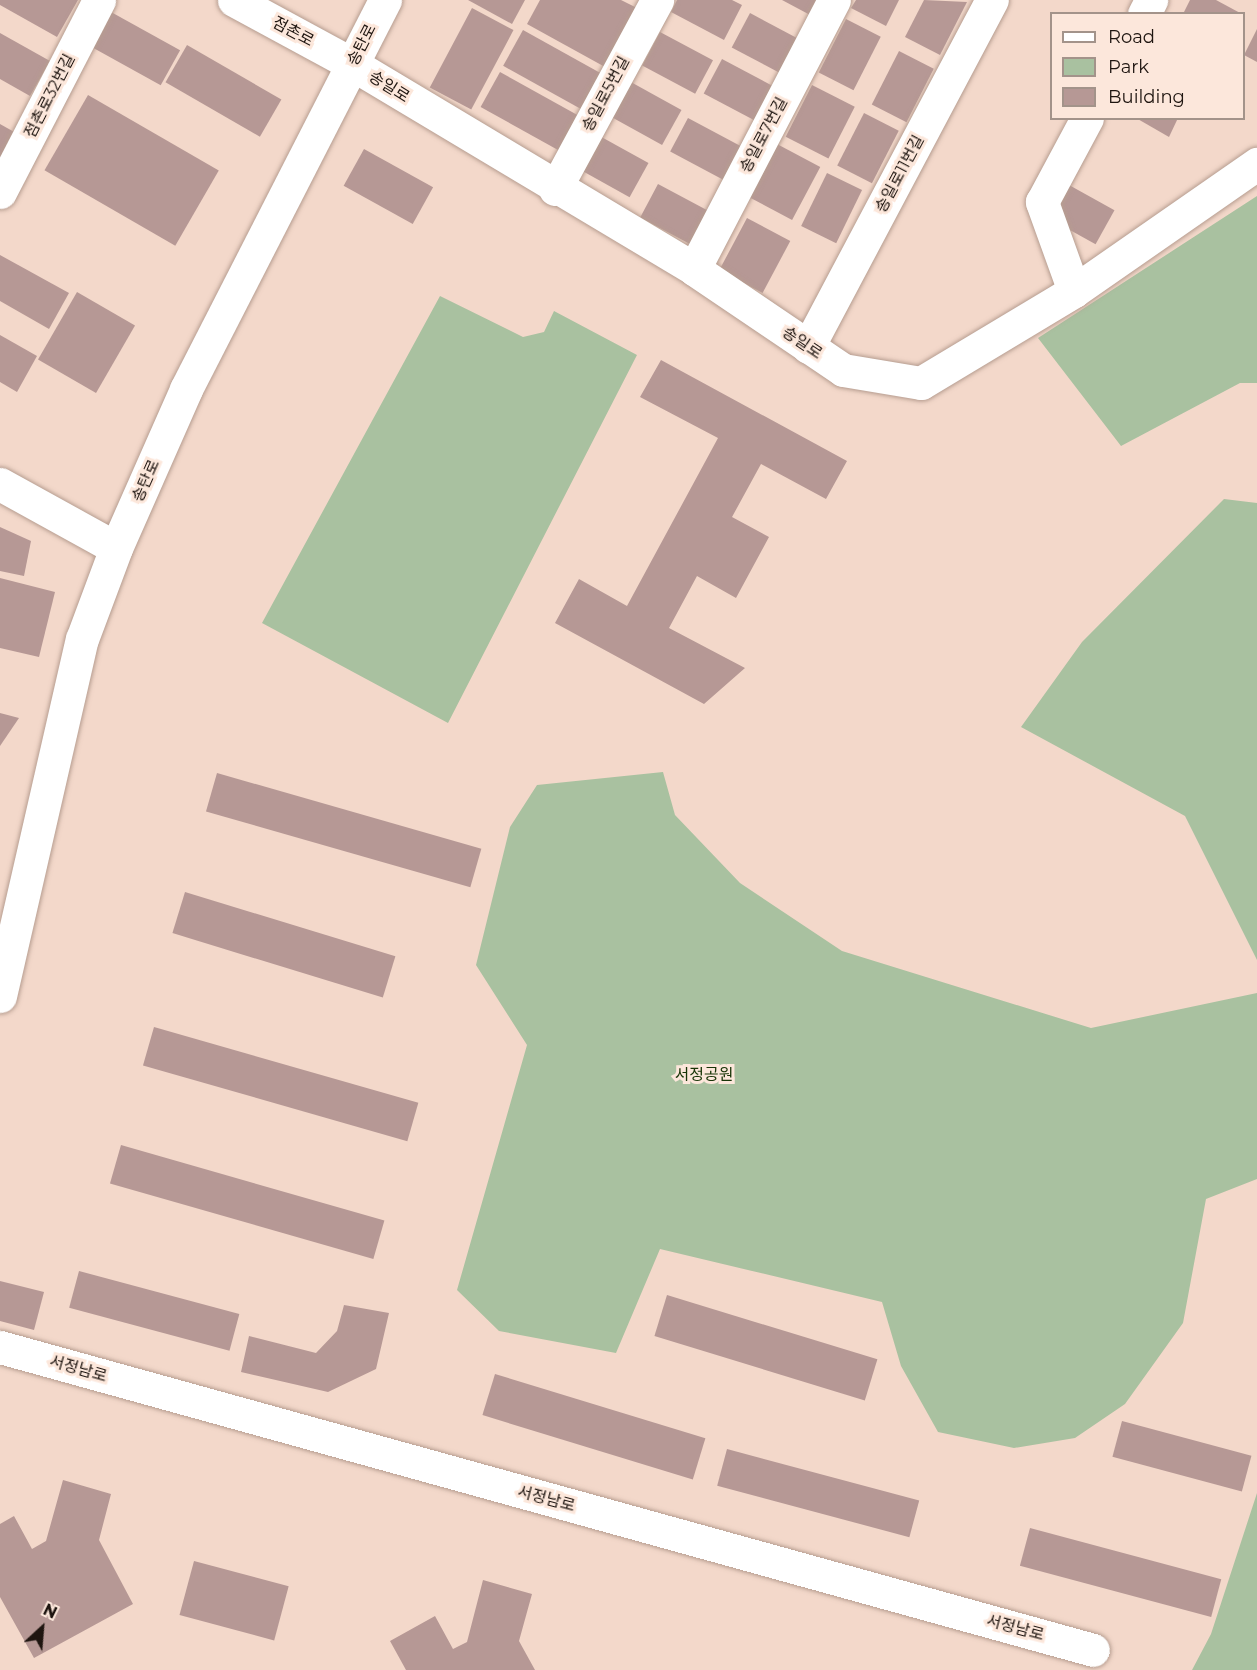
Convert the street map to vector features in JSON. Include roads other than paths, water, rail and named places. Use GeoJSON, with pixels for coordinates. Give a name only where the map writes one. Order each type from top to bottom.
{"type":"FeatureCollection","features":[{"type":"Feature","properties":{"kind":"street","name":"점촌로32번길"},"geometry":{"type":"LineString","coordinates":[[0,192],[99,0]]}},
{"type":"Feature","properties":{"kind":"street","name":"점촌로"},"geometry":{"type":"LineString","coordinates":[[234,0],[352,64]]}},
{"type":"Feature","properties":{"kind":"street","name":"송탄로"},"geometry":{"type":"LineString","coordinates":[[0,996],[82,639],[116,548],[186,389],[385,0]]}},
{"type":"Feature","properties":{"kind":"street","name":"송일로5번길"},"geometry":{"type":"LineString","coordinates":[[555,189],[657,0]]}},
{"type":"Feature","properties":{"kind":"street","name":"송일로7번길"},"geometry":{"type":"LineString","coordinates":[[693,269],[834,0]]}},
{"type":"Feature","properties":{"kind":"street","name":"송일로11번길"},"geometry":{"type":"LineString","coordinates":[[808,347],[992,0]]}},
{"type":"Feature","properties":{"kind":"street","name":"송일로"},"geometry":{"type":"LineString","coordinates":[[352,64],[555,189],[693,269],[843,370],[921,383],[1074,291],[1257,164]]}},
{"type":"Feature","properties":{"kind":"street"},"geometry":{"type":"LineString","coordinates":[[1074,291],[1042,202],[1086,120]]}},
{"type":"Feature","properties":{"kind":"street"},"geometry":{"type":"LineString","coordinates":[[0,484],[116,548]]}},
{"type":"Feature","properties":{"kind":"street","name":"서정남로"},"geometry":{"type":"LineString","coordinates":[[0,1347],[1093,1650]]}},
{"type":"Feature","properties":{"kind":"park label","name":"서정공원"},"geometry":{"type":"Point","coordinates":[704,1075]}}]}
